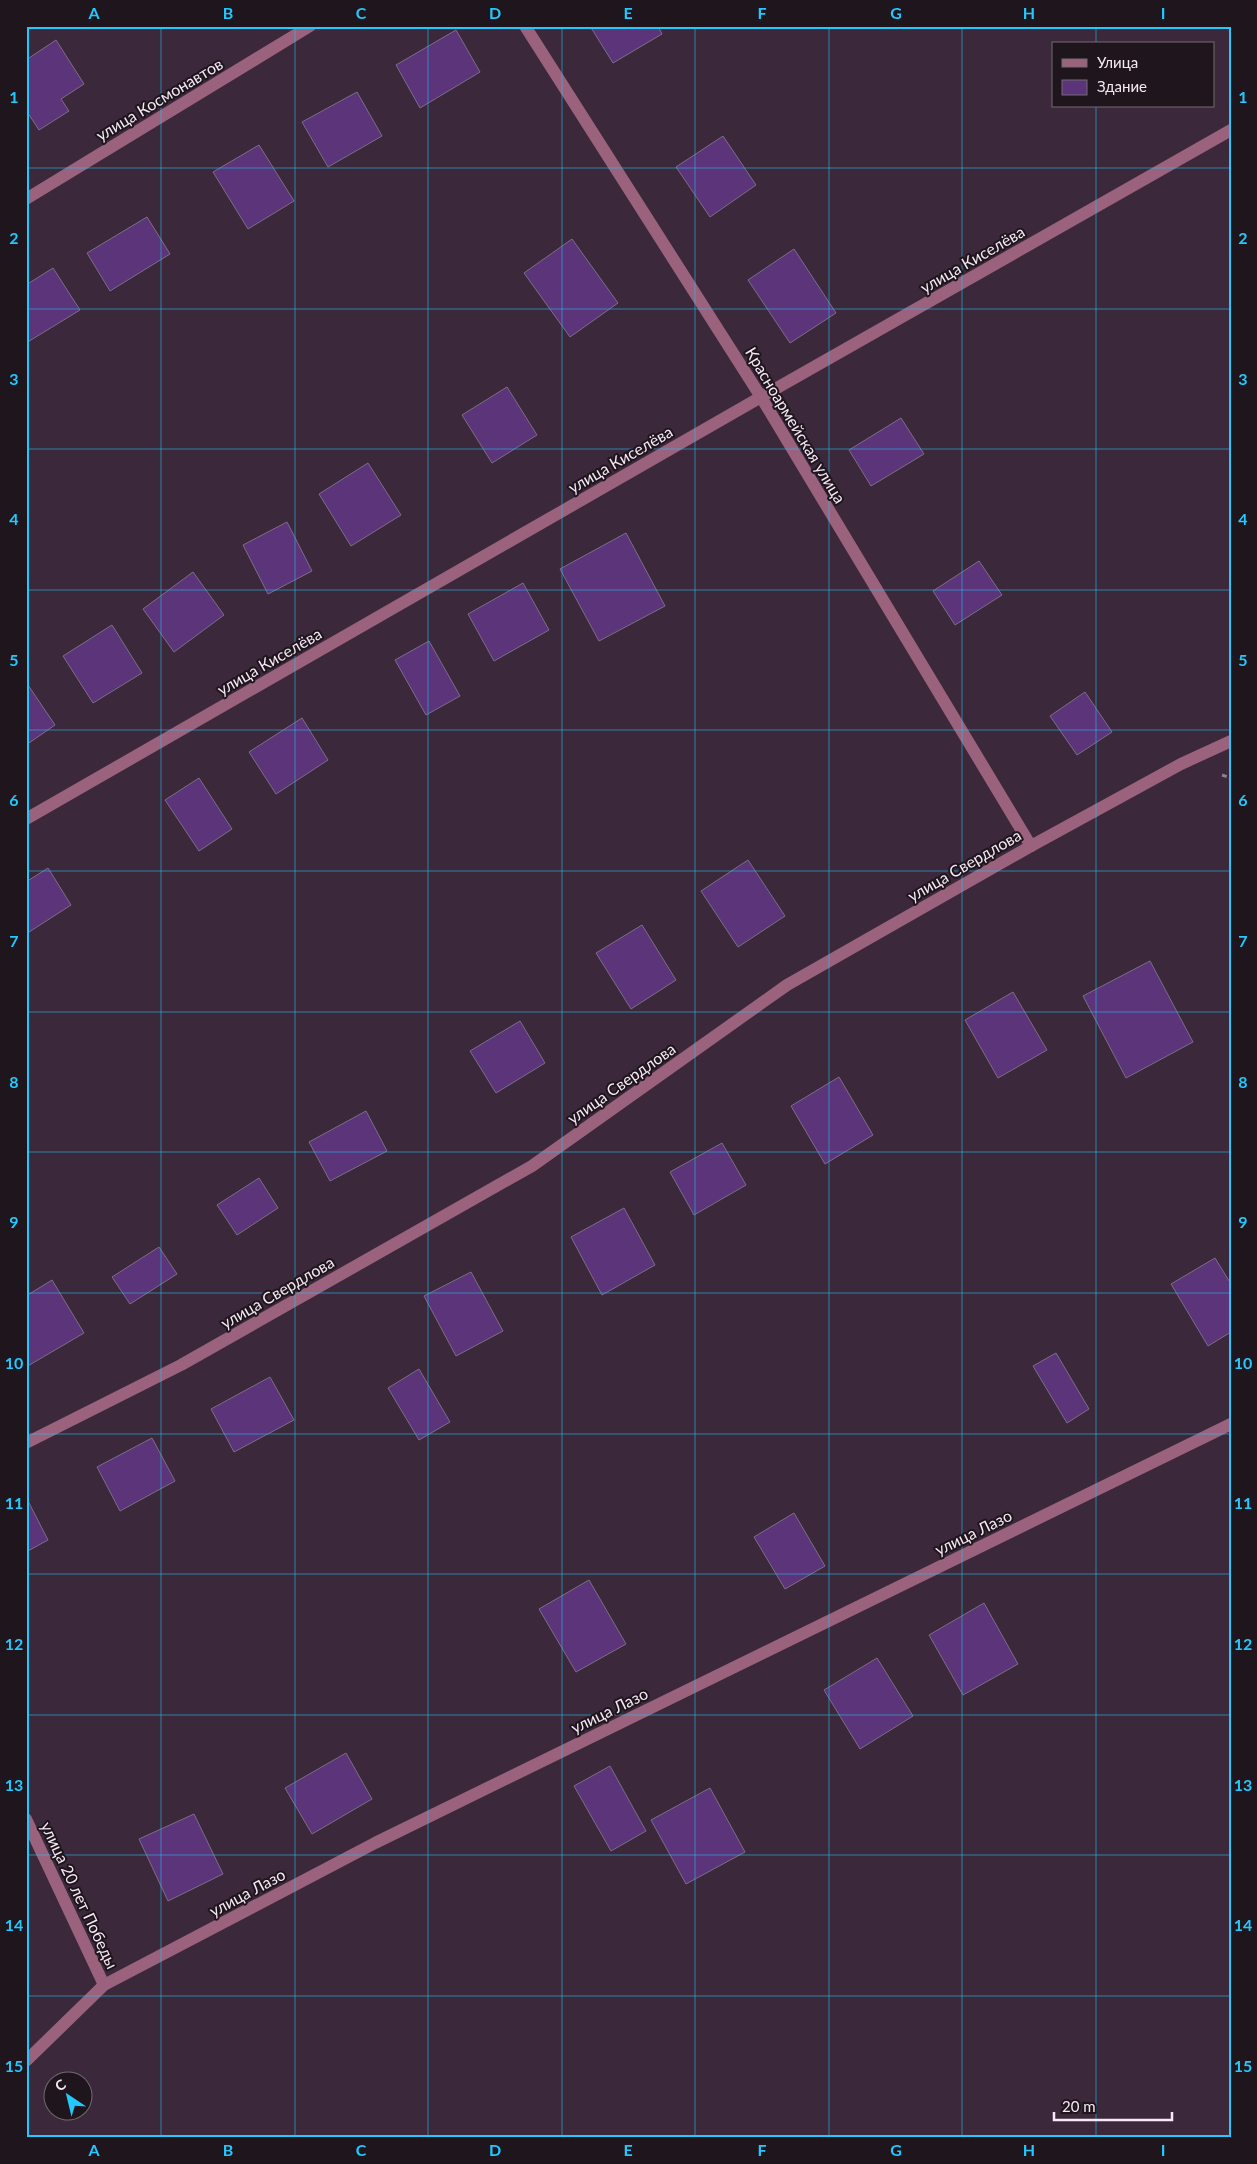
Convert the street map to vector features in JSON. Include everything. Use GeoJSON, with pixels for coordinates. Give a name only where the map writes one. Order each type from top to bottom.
{"type":"FeatureCollection","features":[{"type":"Feature","properties":{"kind":"street","name":"улица Космонавтов"},"geometry":{"type":"LineString","coordinates":[[26,199],[310,26]]}},
{"type":"Feature","properties":{"kind":"street","name":"Красноармейская улица"},"geometry":{"type":"LineString","coordinates":[[525,26],[761,397],[1031,846]]}},
{"type":"Feature","properties":{"kind":"street","name":"улица Киселёва"},"geometry":{"type":"LineString","coordinates":[[26,819],[761,397],[1231,130]]}},
{"type":"Feature","properties":{"kind":"street","name":"улица Свердлова"},"geometry":{"type":"LineString","coordinates":[[26,1443],[181,1365],[532,1166],[787,985],[1031,846],[1181,764],[1231,741]]}},
{"type":"Feature","properties":{"kind":"street","name":"улица Лазо"},"geometry":{"type":"LineString","coordinates":[[26,2061],[104,1985],[375,1843],[1231,1424]]}},
{"type":"Feature","properties":{"kind":"street","name":"улица 20 лет Победы"},"geometry":{"type":"LineString","coordinates":[[26,1820],[104,1985]]}},
{"type":"Feature","properties":{"kind":"building"},"geometry":{"type":"Polygon","coordinates":[[[590,26],[658,26],[662,34],[613,63],[590,26]]]}},
{"type":"Feature","properties":{"kind":"building"},"geometry":{"type":"Polygon","coordinates":[[[456,30],[480,72],[420,108],[396,65],[456,30]]]}},
{"type":"Feature","properties":{"kind":"building"},"geometry":{"type":"Polygon","coordinates":[[[56,40],[84,84],[61,99],[69,111],[39,130],[26,110],[26,60],[56,40]]]}},
{"type":"Feature","properties":{"kind":"building"},"geometry":{"type":"Polygon","coordinates":[[[357,92],[382,136],[328,167],[302,122],[357,92]]]}},
{"type":"Feature","properties":{"kind":"building"},"geometry":{"type":"Polygon","coordinates":[[[723,136],[756,185],[710,217],[676,167],[723,136]]]}},
{"type":"Feature","properties":{"kind":"building"},"geometry":{"type":"Polygon","coordinates":[[[259,145],[294,201],[248,229],[213,172],[259,145]]]}},
{"type":"Feature","properties":{"kind":"building"},"geometry":{"type":"Polygon","coordinates":[[[147,217],[170,254],[110,291],[87,253],[147,217]]]}},
{"type":"Feature","properties":{"kind":"building"},"geometry":{"type":"Polygon","coordinates":[[[572,239],[618,303],[570,337],[524,273],[572,239]]]}},
{"type":"Feature","properties":{"kind":"building"},"geometry":{"type":"Polygon","coordinates":[[[794,249],[836,313],[790,343],[748,280],[794,249]]]}},
{"type":"Feature","properties":{"kind":"building"},"geometry":{"type":"Polygon","coordinates":[[[53,268],[80,310],[26,343],[26,285],[53,268]]]}},
{"type":"Feature","properties":{"kind":"building"},"geometry":{"type":"Polygon","coordinates":[[[507,387],[537,435],[492,463],[462,415],[507,387]]]}},
{"type":"Feature","properties":{"kind":"building"},"geometry":{"type":"Polygon","coordinates":[[[901,418],[924,454],[871,486],[849,450],[901,418]]]}},
{"type":"Feature","properties":{"kind":"building"},"geometry":{"type":"Polygon","coordinates":[[[368,463],[401,515],[351,546],[319,494],[368,463]]]}},
{"type":"Feature","properties":{"kind":"building"},"geometry":{"type":"Polygon","coordinates":[[[287,522],[312,571],[268,594],[243,545],[287,522]]]}},
{"type":"Feature","properties":{"kind":"building"},"geometry":{"type":"Polygon","coordinates":[[[626,533],[665,606],[599,641],[560,569],[626,533]]]}},
{"type":"Feature","properties":{"kind":"building"},"geometry":{"type":"Polygon","coordinates":[[[979,561],[1002,595],[955,625],[933,591],[979,561]]]}},
{"type":"Feature","properties":{"kind":"building"},"geometry":{"type":"Polygon","coordinates":[[[193,572],[224,615],[174,652],[143,609],[193,572]]]}},
{"type":"Feature","properties":{"kind":"building"},"geometry":{"type":"Polygon","coordinates":[[[523,583],[549,630],[494,661],[468,614],[523,583]]]}},
{"type":"Feature","properties":{"kind":"building"},"geometry":{"type":"Polygon","coordinates":[[[112,625],[142,673],[93,703],[63,656],[112,625]]]}},
{"type":"Feature","properties":{"kind":"building"},"geometry":{"type":"Polygon","coordinates":[[[429,641],[460,696],[426,715],[395,660],[429,641]]]}},
{"type":"Feature","properties":{"kind":"building"},"geometry":{"type":"Polygon","coordinates":[[[26,682],[55,725],[26,745],[26,682]]]}},
{"type":"Feature","properties":{"kind":"building"},"geometry":{"type":"Polygon","coordinates":[[[1085,692],[1112,732],[1077,755],[1050,716],[1085,692]]]}},
{"type":"Feature","properties":{"kind":"building"},"geometry":{"type":"Polygon","coordinates":[[[302,718],[328,760],[276,794],[249,752],[302,718]]]}},
{"type":"Feature","properties":{"kind":"building"},"geometry":{"type":"Polygon","coordinates":[[[199,778],[232,829],[199,851],[165,800],[199,778]]]}},
{"type":"Feature","properties":{"kind":"building"},"geometry":{"type":"Polygon","coordinates":[[[748,860],[785,916],[738,947],[701,891],[748,860]]]}},
{"type":"Feature","properties":{"kind":"building"},"geometry":{"type":"Polygon","coordinates":[[[48,868],[71,905],[26,934],[26,882],[48,868]]]}},
{"type":"Feature","properties":{"kind":"building"},"geometry":{"type":"Polygon","coordinates":[[[642,925],[676,980],[631,1009],[596,953],[642,925]]]}},
{"type":"Feature","properties":{"kind":"building"},"geometry":{"type":"Polygon","coordinates":[[[1150,961],[1193,1042],[1126,1078],[1083,996],[1150,961]]]}},
{"type":"Feature","properties":{"kind":"building"},"geometry":{"type":"Polygon","coordinates":[[[1013,992],[1047,1050],[998,1078],[965,1020],[1013,992]]]}},
{"type":"Feature","properties":{"kind":"building"},"geometry":{"type":"Polygon","coordinates":[[[520,1021],[545,1063],[496,1093],[470,1051],[520,1021]]]}},
{"type":"Feature","properties":{"kind":"building"},"geometry":{"type":"Polygon","coordinates":[[[839,1077],[873,1135],[825,1164],[791,1106],[839,1077]]]}},
{"type":"Feature","properties":{"kind":"building"},"geometry":{"type":"Polygon","coordinates":[[[366,1111],[387,1151],[330,1181],[309,1142],[366,1111]]]}},
{"type":"Feature","properties":{"kind":"building"},"geometry":{"type":"Polygon","coordinates":[[[722,1143],[746,1185],[694,1215],[670,1172],[722,1143]]]}},
{"type":"Feature","properties":{"kind":"building"},"geometry":{"type":"Polygon","coordinates":[[[259,1178],[278,1208],[237,1235],[217,1205],[259,1178]]]}},
{"type":"Feature","properties":{"kind":"building"},"geometry":{"type":"Polygon","coordinates":[[[624,1208],[655,1265],[602,1295],[571,1237],[624,1208]]]}},
{"type":"Feature","properties":{"kind":"building"},"geometry":{"type":"Polygon","coordinates":[[[159,1247],[177,1274],[130,1304],[112,1277],[159,1247]]]}},
{"type":"Feature","properties":{"kind":"building"},"geometry":{"type":"Polygon","coordinates":[[[1215,1258],[1231,1284],[1231,1332],[1208,1346],[1171,1284],[1215,1258]]]}},
{"type":"Feature","properties":{"kind":"building"},"geometry":{"type":"Polygon","coordinates":[[[471,1272],[503,1331],[456,1356],[424,1296],[471,1272]]]}},
{"type":"Feature","properties":{"kind":"building"},"geometry":{"type":"Polygon","coordinates":[[[52,1280],[84,1333],[26,1367],[26,1296],[52,1280]]]}},
{"type":"Feature","properties":{"kind":"building"},"geometry":{"type":"Polygon","coordinates":[[[1056,1353],[1089,1409],[1067,1423],[1033,1366],[1056,1353]]]}},
{"type":"Feature","properties":{"kind":"building"},"geometry":{"type":"Polygon","coordinates":[[[419,1369],[450,1422],[419,1440],[388,1388],[419,1369]]]}},
{"type":"Feature","properties":{"kind":"building"},"geometry":{"type":"Polygon","coordinates":[[[270,1377],[294,1420],[234,1452],[211,1409],[270,1377]]]}},
{"type":"Feature","properties":{"kind":"building"},"geometry":{"type":"Polygon","coordinates":[[[152,1438],[175,1481],[120,1511],[97,1467],[152,1438]]]}},
{"type":"Feature","properties":{"kind":"building"},"geometry":{"type":"Polygon","coordinates":[[[26,1499],[48,1540],[26,1552],[26,1499]]]}},
{"type":"Feature","properties":{"kind":"building"},"geometry":{"type":"Polygon","coordinates":[[[794,1513],[825,1566],[785,1589],[754,1537],[794,1513]]]}},
{"type":"Feature","properties":{"kind":"building"},"geometry":{"type":"Polygon","coordinates":[[[589,1580],[626,1644],[576,1672],[539,1609],[589,1580]]]}},
{"type":"Feature","properties":{"kind":"building"},"geometry":{"type":"Polygon","coordinates":[[[984,1603],[1018,1664],[963,1695],[929,1635],[984,1603]]]}},
{"type":"Feature","properties":{"kind":"building"},"geometry":{"type":"Polygon","coordinates":[[[877,1658],[913,1716],[860,1749],[824,1690],[877,1658]]]}},
{"type":"Feature","properties":{"kind":"building"},"geometry":{"type":"Polygon","coordinates":[[[346,1753],[372,1799],[312,1834],[285,1788],[346,1753]]]}},
{"type":"Feature","properties":{"kind":"building"},"geometry":{"type":"Polygon","coordinates":[[[610,1766],[646,1831],[611,1851],[574,1786],[610,1766]]]}},
{"type":"Feature","properties":{"kind":"building"},"geometry":{"type":"Polygon","coordinates":[[[710,1788],[745,1852],[686,1884],[651,1820],[710,1788]]]}},
{"type":"Feature","properties":{"kind":"building"},"geometry":{"type":"Polygon","coordinates":[[[194,1814],[223,1874],[168,1901],[139,1839],[194,1814]]]}}]}
